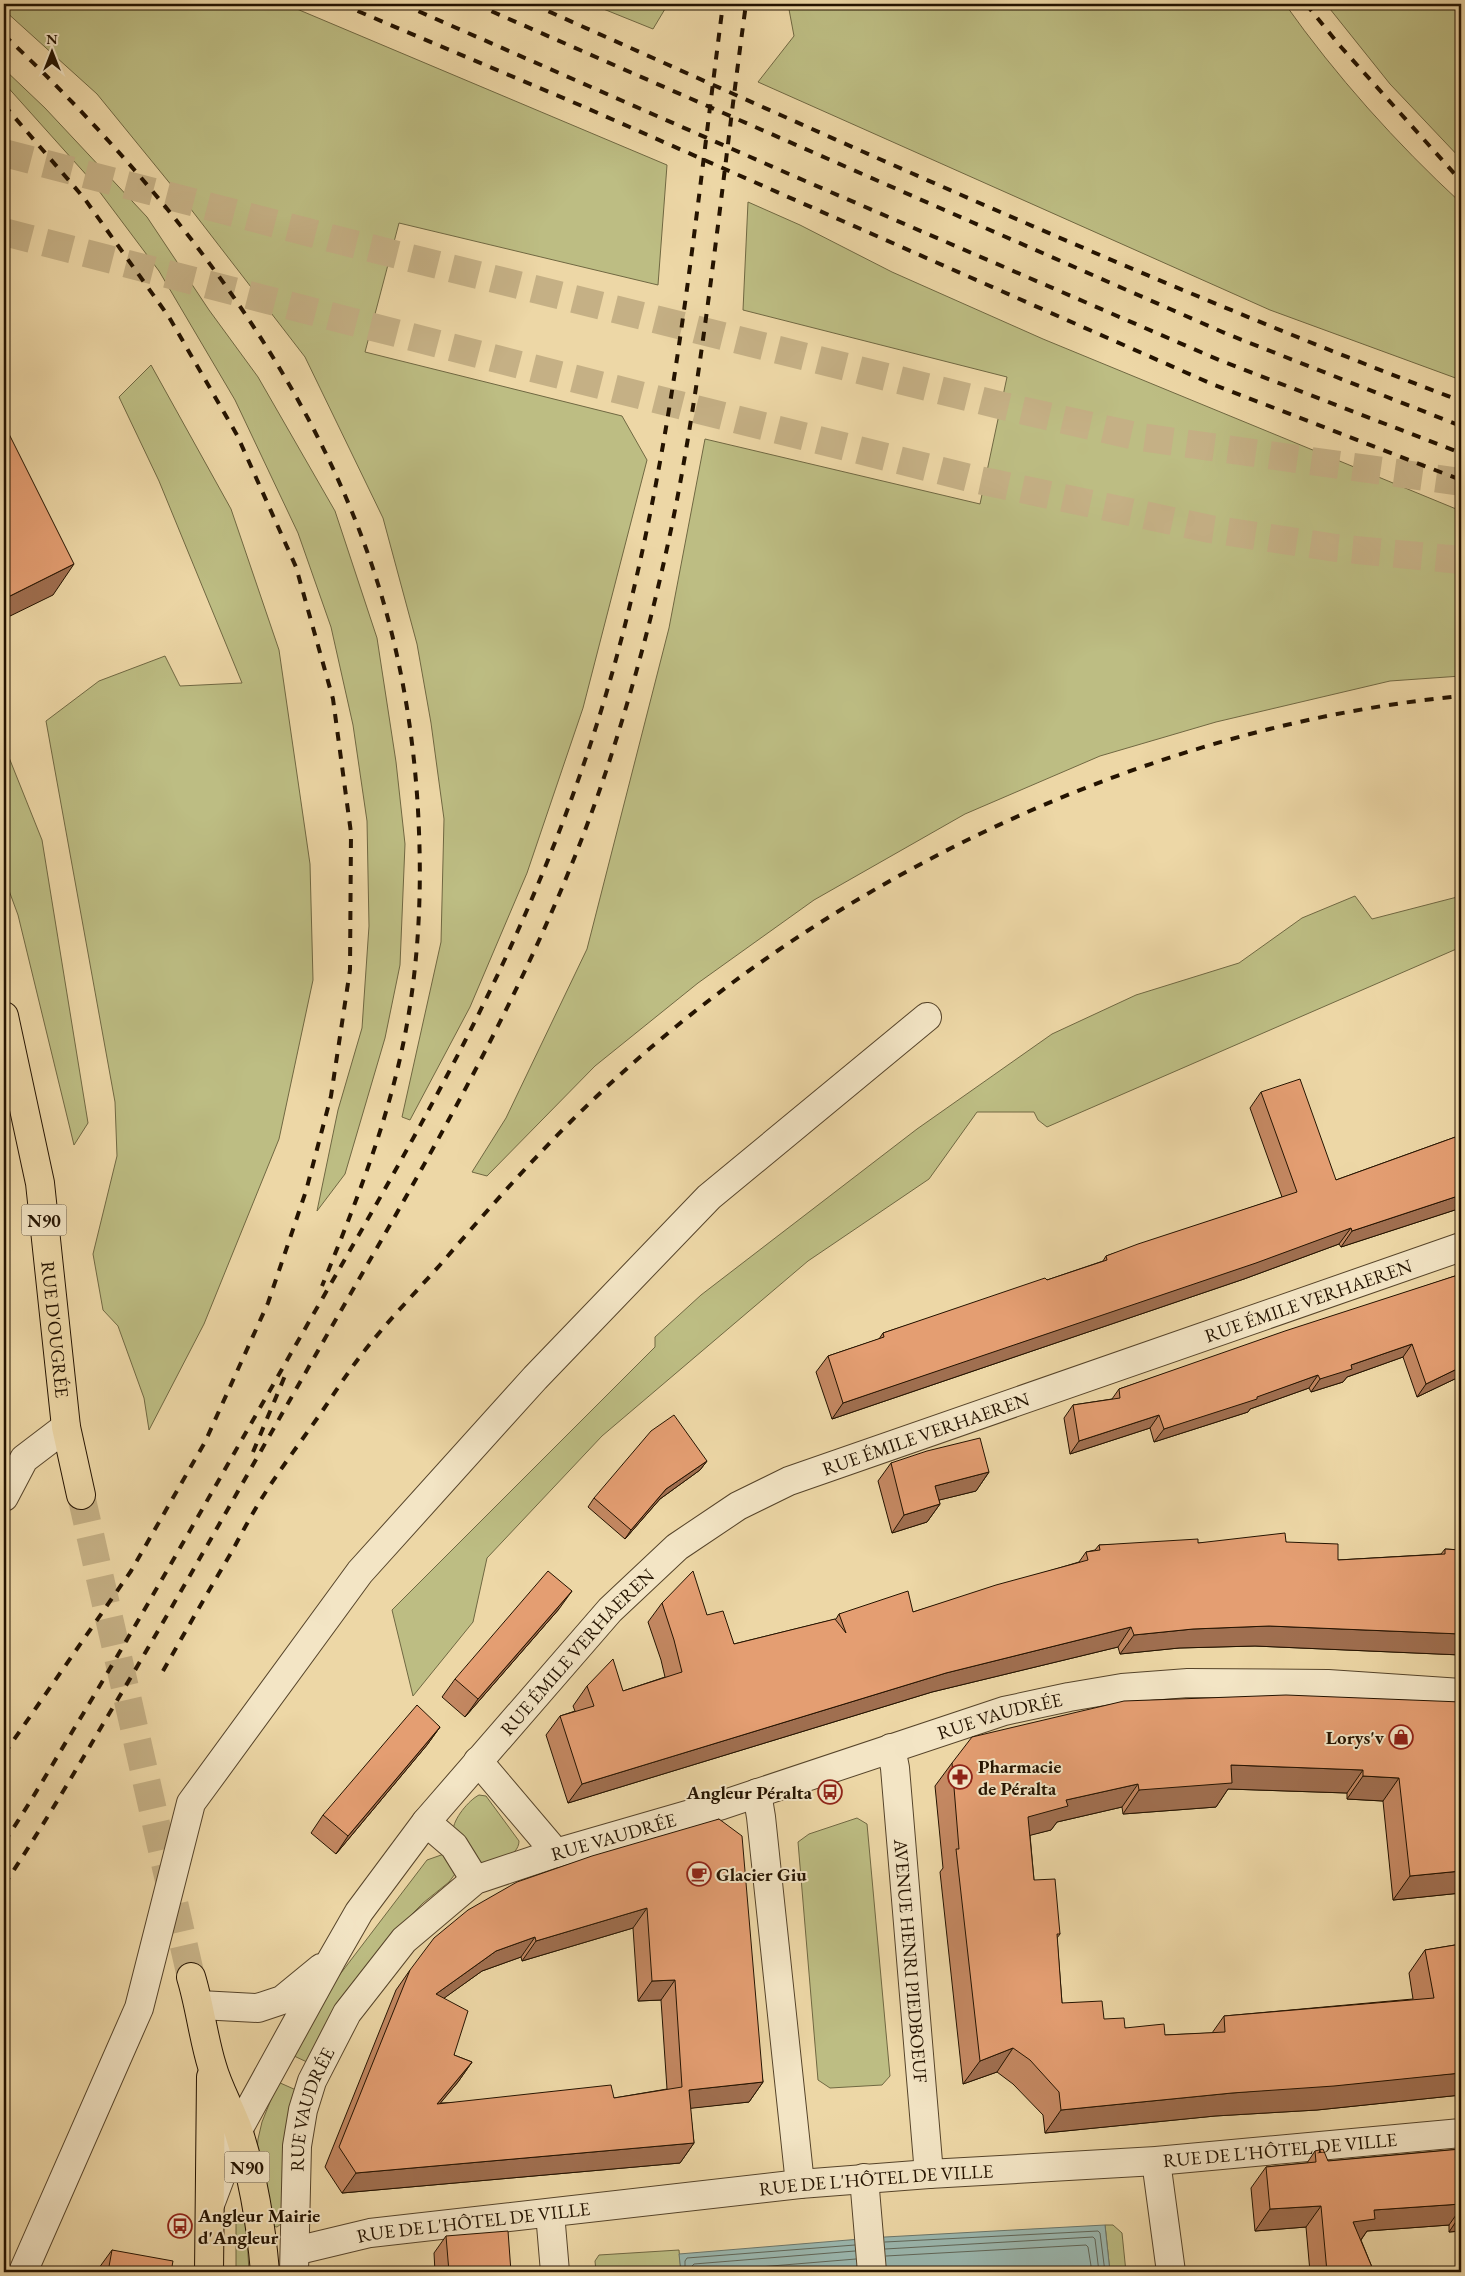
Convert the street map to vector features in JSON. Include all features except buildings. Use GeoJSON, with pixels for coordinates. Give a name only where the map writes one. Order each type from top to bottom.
{"type":"FeatureCollection","features":[{"type":"Feature","properties":{"kind":"main road","name":"RUE D'OUGRÉE"},"geometry":{"type":"LineString","coordinates":[[4,1016],[40,1183],[66,1427],[81,1495]]}},
{"type":"Feature","properties":{"kind":"main road","name":"N90"},"geometry":{"type":"LineString","coordinates":[[191,1977],[200,2005],[211,2066],[209,2272]]}},
{"type":"Feature","properties":{"kind":"main road","name":"N90"},"geometry":{"type":"LineString","coordinates":[[211,2066],[238,2130],[255,2194],[262,2235],[265,2272]]}},
{"type":"Feature","properties":{"kind":"street"},"geometry":{"type":"LineString","coordinates":[[23,2272],[139,2008],[191,1803],[360,1572],[535,1378],[709,1196],[927,1017]]}},
{"type":"Feature","properties":{"kind":"street","name":"RUE ÉMILE VERHAEREN"},"geometry":{"type":"LineString","coordinates":[[210,2204],[238,2130],[359,1912],[426,1822],[478,1761],[610,1610],[677,1547],[738,1506],[789,1481],[1461,1248]]}},
{"type":"Feature","properties":{"kind":"street"},"geometry":{"type":"LineString","coordinates":[[4,1498],[24,1459],[66,1427]]}},
{"type":"Feature","properties":{"kind":"street","name":"RUE VAUDRÉE"},"geometry":{"type":"LineString","coordinates":[[295,2261],[297,2146],[303,2110],[312,2081],[347,2013],[404,1940],[475,1880],[556,1853],[757,1794],[1004,1711],[1122,1688],[1188,1683],[1319,1684],[1461,1693]]}},
{"type":"Feature","properties":{"kind":"street","name":"AVENUE HENRI PIEDBOEUF"},"geometry":{"type":"LineString","coordinates":[[891,1748],[895,1768],[929,2174]]}},
{"type":"Feature","properties":{"kind":"street"},"geometry":{"type":"LineString","coordinates":[[478,1761],[556,1853]]}},
{"type":"Feature","properties":{"kind":"street"},"geometry":{"type":"LineString","coordinates":[[757,1794],[800,2184]]}},
{"type":"Feature","properties":{"kind":"street"},"geometry":{"type":"LineString","coordinates":[[426,1822],[454,1846],[475,1880]]}},
{"type":"Feature","properties":{"kind":"street","name":"RUE ÉMILE VERHAEREN"},"geometry":{"type":"LineString","coordinates":[[200,2005],[258,2008],[282,2000],[332,1959]]}},
{"type":"Feature","properties":{"kind":"street","name":"RUE DE L'HÔTEL DE VILLE"},"geometry":{"type":"LineString","coordinates":[[295,2261],[370,2233],[800,2184],[864,2178],[1156,2161],[1461,2133]]}},
{"type":"Feature","properties":{"kind":"street"},"geometry":{"type":"LineString","coordinates":[[1156,2161],[1172,2272]]}},
{"type":"Feature","properties":{"kind":"street"},"geometry":{"type":"LineString","coordinates":[[864,2178],[872,2272]]}},
{"type":"Feature","properties":{"kind":"street"},"geometry":{"type":"LineString","coordinates":[[550,2213],[555,2272]]}},
{"type":"Feature","properties":{"kind":"green space"},"geometry":{"type":"Polygon","coordinates":[[[4,4],[285,4],[667,165],[658,285],[399,223],[365,352],[622,416],[647,460],[583,708],[527,873],[470,1007],[410,1120],[402,1117],[441,942],[444,819],[431,723],[417,644],[383,518],[305,357],[190,208],[97,94],[4,10],[4,4]]]}},
{"type":"Feature","properties":{"kind":"green space"},"geometry":{"type":"Polygon","coordinates":[[[591,4],[668,4],[653,29],[591,4]]]}},
{"type":"Feature","properties":{"kind":"green space"},"geometry":{"type":"Polygon","coordinates":[[[788,4],[1285,4],[1346,83],[1390,133],[1461,203],[1461,380],[1270,310],[758,82],[794,36],[788,4]]]}},
{"type":"Feature","properties":{"kind":"green space"},"geometry":{"type":"Polygon","coordinates":[[[1326,4],[1461,4],[1461,159],[1390,84],[1326,4]]]}},
{"type":"Feature","properties":{"kind":"green space"},"geometry":{"type":"Polygon","coordinates":[[[4,69],[45,108],[147,217],[209,310],[258,377],[335,511],[377,638],[396,762],[405,844],[400,965],[385,1038],[345,1174],[317,1211],[338,1110],[362,1028],[369,926],[367,821],[353,725],[331,627],[298,533],[235,400],[159,271],[90,179],[4,83],[4,69]]]}},
{"type":"Feature","properties":{"kind":"green space"},"geometry":{"type":"Polygon","coordinates":[[[748,202],[800,225],[892,272],[1043,339],[1461,511],[1461,676],[1390,681],[1216,722],[1100,756],[965,814],[814,900],[698,983],[595,1066],[487,1176],[472,1172],[506,1118],[587,949],[669,628],[705,439],[980,504],[1007,377],[743,310],[748,202]]]}},
{"type":"Feature","properties":{"kind":"green space"},"geometry":{"type":"Polygon","coordinates":[[[151,365],[231,509],[279,650],[310,864],[313,980],[279,1139],[204,1324],[149,1430],[144,1398],[118,1326],[103,1310],[93,1254],[117,1156],[115,1102],[46,721],[99,681],[165,656],[180,686],[242,683],[159,481],[119,397],[151,365]]]}},
{"type":"Feature","properties":{"kind":"green space"},"geometry":{"type":"Polygon","coordinates":[[[4,745],[42,840],[88,1123],[74,1145],[18,915],[4,877],[4,745]]]}},
{"type":"Feature","properties":{"kind":"green space"},"geometry":{"type":"Polygon","coordinates":[[[1355,896],[1372,919],[1461,896],[1461,947],[1047,1127],[1038,1120],[1034,1112],[977,1112],[929,1179],[808,1261],[602,1436],[487,1558],[473,1622],[413,1696],[392,1610],[655,1347],[655,1337],[701,1295],[917,1129],[1052,1034],[1136,995],[1239,963],[1302,918],[1355,896]]]}},
{"type":"Feature","properties":{"kind":"green space"},"geometry":{"type":"Polygon","coordinates":[[[479,1795],[486,1796],[519,1841],[515,1851],[504,1859],[485,1863],[479,1862],[453,1831],[462,1810],[479,1795]]]}},
{"type":"Feature","properties":{"kind":"green space"},"geometry":{"type":"Polygon","coordinates":[[[857,1818],[867,1824],[890,2076],[882,2085],[830,2088],[818,2080],[798,1842],[809,1834],[857,1818]]]}},
{"type":"Feature","properties":{"kind":"green space"},"geometry":{"type":"Polygon","coordinates":[[[444,1854],[455,1862],[455,1874],[449,1882],[423,1903],[396,1930],[309,2063],[292,2055],[325,1994],[427,1860],[444,1854]]]}},
{"type":"Feature","properties":{"kind":"green space"},"geometry":{"type":"Polygon","coordinates":[[[278,2082],[296,2090],[283,2214],[281,2224],[277,2227],[272,2226],[257,2152],[262,2122],[278,2082]]]}},
{"type":"Feature","properties":{"kind":"green space"},"geometry":{"type":"Polygon","coordinates":[[[240,2217],[246,2220],[249,2272],[236,2272],[236,2220],[240,2217]]]}},
{"type":"Feature","properties":{"kind":"green space"},"geometry":{"type":"Polygon","coordinates":[[[1105,2225],[1113,2225],[1122,2233],[1126,2272],[1110,2272],[1105,2225]]]}},
{"type":"Feature","properties":{"kind":"green space"},"geometry":{"type":"Polygon","coordinates":[[[679,2250],[681,2272],[596,2272],[595,2261],[599,2255],[679,2250]]]}},
{"type":"Feature","properties":{"kind":"water"},"geometry":{"type":"Polygon","coordinates":[[[1105,2225],[1110,2272],[681,2272],[679,2254],[885,2237],[1105,2225]]]}},
{"type":"Feature","properties":{"kind":"tunnel"},"geometry":{"type":"LineString","coordinates":[[4,153],[338,240],[1003,406],[1140,437],[1461,482]]}},
{"type":"Feature","properties":{"kind":"tunnel"},"geometry":{"type":"LineString","coordinates":[[4,232],[524,366],[974,479],[1210,529],[1336,548],[1461,560]]}},
{"type":"Feature","properties":{"kind":"tunnel"},"geometry":{"type":"LineString","coordinates":[[81,1495],[191,1977]]}},
{"type":"Feature","properties":{"kind":"railway"},"geometry":{"type":"LineString","coordinates":[[341,4],[582,106],[1212,384],[1461,480]]}},
{"type":"Feature","properties":{"kind":"railway"},"geometry":{"type":"LineString","coordinates":[[402,4],[1219,360],[1461,453]]}},
{"type":"Feature","properties":{"kind":"railway"},"geometry":{"type":"LineString","coordinates":[[475,4],[1227,334],[1461,426]]}},
{"type":"Feature","properties":{"kind":"railway"},"geometry":{"type":"LineString","coordinates":[[532,4],[1110,259],[1226,308],[1461,401]]}},
{"type":"Feature","properties":{"kind":"railway"},"geometry":{"type":"LineString","coordinates":[[4,1842],[107,1674],[418,1130],[489,994],[552,849],[589,749],[605,699],[638,569],[655,489],[693,247],[723,4]]}},
{"type":"Feature","properties":{"kind":"railway"},"geometry":{"type":"LineString","coordinates":[[4,1885],[56,1803],[157,1632],[435,1145],[515,992],[551,914],[583,835],[612,753],[632,687],[650,620],[680,484],[716,244],[746,4]]}},
{"type":"Feature","properties":{"kind":"railway"},"geometry":{"type":"LineString","coordinates":[[1306,4],[1341,47],[1461,181]]}},
{"type":"Feature","properties":{"kind":"railway"},"geometry":{"type":"LineString","coordinates":[[4,35],[121,154],[175,219],[226,287],[273,357],[314,430],[350,506],[378,584],[395,645],[407,706],[417,801],[420,888],[415,972],[394,1084],[356,1201],[322,1286]]}},
{"type":"Feature","properties":{"kind":"railway"},"geometry":{"type":"LineString","coordinates":[[4,105],[84,198],[169,317],[237,435],[296,567],[333,699],[351,833],[350,970],[331,1096],[306,1191],[268,1303],[205,1442],[131,1571],[4,1754]]}},
{"type":"Feature","properties":{"kind":"railway"},"geometry":{"type":"LineString","coordinates":[[163,1671],[264,1495],[371,1342],[555,1137],[596,1097],[686,1018],[784,947],[888,882],[997,826],[1110,779],[1226,741],[1343,713],[1461,696]]}},
{"type":"Feature","properties":{"kind":"railway"},"geometry":{"type":"LineString","coordinates":[[253,1452],[287,1371]]}},
{"type":"Feature","properties":{"kind":"place","name":"Lorys'v"},"geometry":{"type":"Point","coordinates":[1401,1737]}},
{"type":"Feature","properties":{"kind":"place","name":"Pharmacie de Péralta"},"geometry":{"type":"Point","coordinates":[960,1777]}},
{"type":"Feature","properties":{"kind":"place","name":"Angleur Péralta"},"geometry":{"type":"Point","coordinates":[830,1792]}},
{"type":"Feature","properties":{"kind":"place","name":"Glacier Giu"},"geometry":{"type":"Point","coordinates":[699,1874]}},
{"type":"Feature","properties":{"kind":"place","name":"Angleur Mairie d'Angleur"},"geometry":{"type":"Point","coordinates":[180,2226]}}]}
